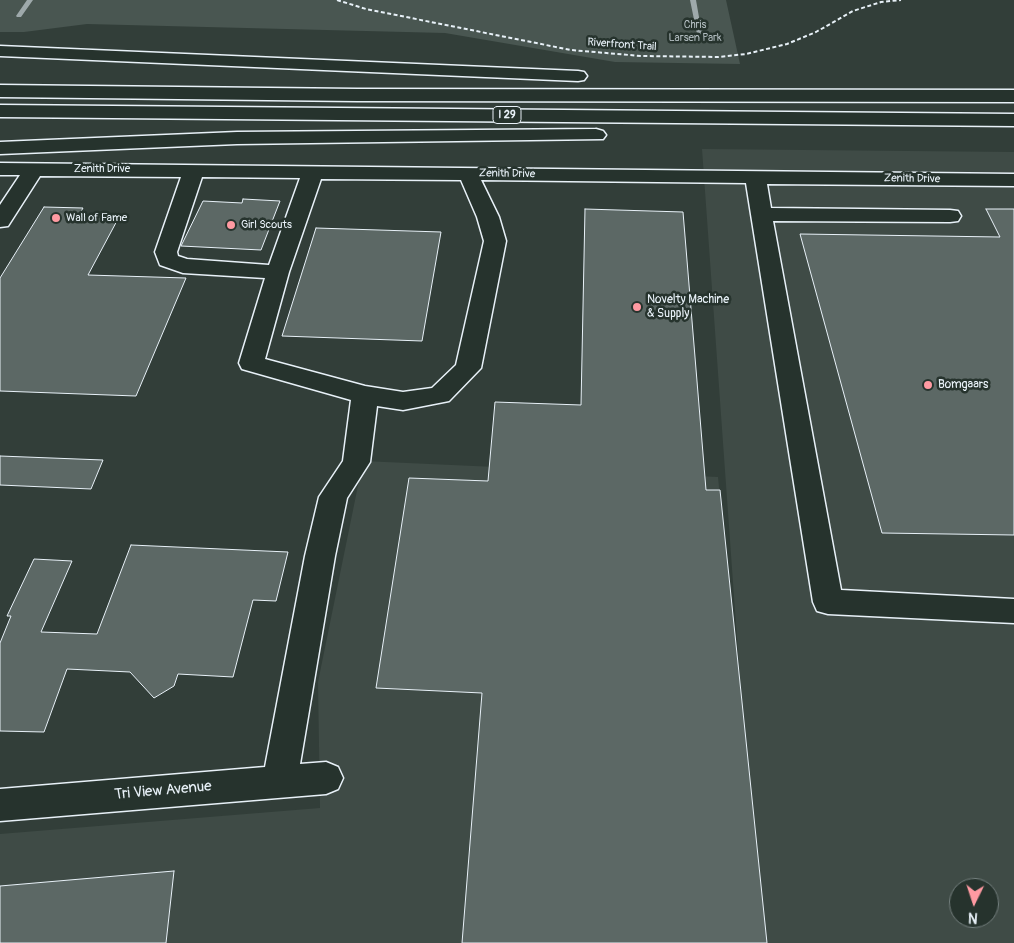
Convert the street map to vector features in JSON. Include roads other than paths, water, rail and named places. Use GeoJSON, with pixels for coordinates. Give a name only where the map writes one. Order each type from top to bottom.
{"type":"FeatureCollection","features":[{"type":"Feature","properties":{"kind":"main road"},"geometry":{"type":"LineString","coordinates":[[0,51],[598,77]]}},
{"type":"Feature","properties":{"kind":"main road"},"geometry":{"type":"LineString","coordinates":[[617,78],[704,81],[837,94]]}},
{"type":"Feature","properties":{"kind":"main road","name":"I 29"},"geometry":{"type":"LineString","coordinates":[[0,91],[1014,96]]}},
{"type":"Feature","properties":{"kind":"main road","name":"I 29"},"geometry":{"type":"LineString","coordinates":[[0,111],[1014,120]]}},
{"type":"Feature","properties":{"kind":"main road"},"geometry":{"type":"LineString","coordinates":[[0,148],[238,138],[724,133],[908,119]]}},
{"type":"Feature","properties":{"kind":"main road","name":"Zenith Drive"},"geometry":{"type":"LineString","coordinates":[[0,169],[1014,180]]}},
{"type":"Feature","properties":{"kind":"main road"},"geometry":{"type":"LineString","coordinates":[[0,221],[34,169]]}},
{"type":"Feature","properties":{"kind":"main road"},"geometry":{"type":"LineString","coordinates":[[194,170],[166,252],[168,260],[183,266],[278,272]]}},
{"type":"Feature","properties":{"kind":"main road"},"geometry":{"type":"LineString","coordinates":[[313,172],[278,272],[251,363],[365,395],[402,401],[440,395],[468,368],[495,241],[488,217],[468,174]]}},
{"type":"Feature","properties":{"kind":"main road"},"geometry":{"type":"LineString","coordinates":[[755,177],[828,602],[1014,611]]}},
{"type":"Feature","properties":{"kind":"main road"},"geometry":{"type":"LineString","coordinates":[[761,214],[950,216]]}},
{"type":"Feature","properties":{"kind":"main road"},"geometry":{"type":"LineString","coordinates":[[280,781],[320,556],[333,497],[356,462],[365,395]]}},
{"type":"Feature","properties":{"kind":"main road","name":"Tri View Avenue"},"geometry":{"type":"LineString","coordinates":[[0,805],[326,778]]}},
{"type":"Feature","properties":{"kind":"waterway"},"geometry":{"type":"LineString","coordinates":[[19,16],[30,0]]}},
{"type":"Feature","properties":{"kind":"waterway"},"geometry":{"type":"LineString","coordinates":[[693,0],[701,39]]}},
{"type":"Feature","properties":{"kind":"place","name":"Wall of Fame"},"geometry":{"type":"Point","coordinates":[56,218]}},
{"type":"Feature","properties":{"kind":"place","name":"Girl Scouts"},"geometry":{"type":"Point","coordinates":[231,225]}},
{"type":"Feature","properties":{"kind":"place","name":"Novelty Machine & Supply"},"geometry":{"type":"Point","coordinates":[637,307]}},
{"type":"Feature","properties":{"kind":"place","name":"Bomgaars"},"geometry":{"type":"Point","coordinates":[928,385]}},
{"type":"Feature","properties":{"kind":"park label","name":"Chris Larsen Park"},"geometry":{"type":"Point","coordinates":[695,31]}}]}
